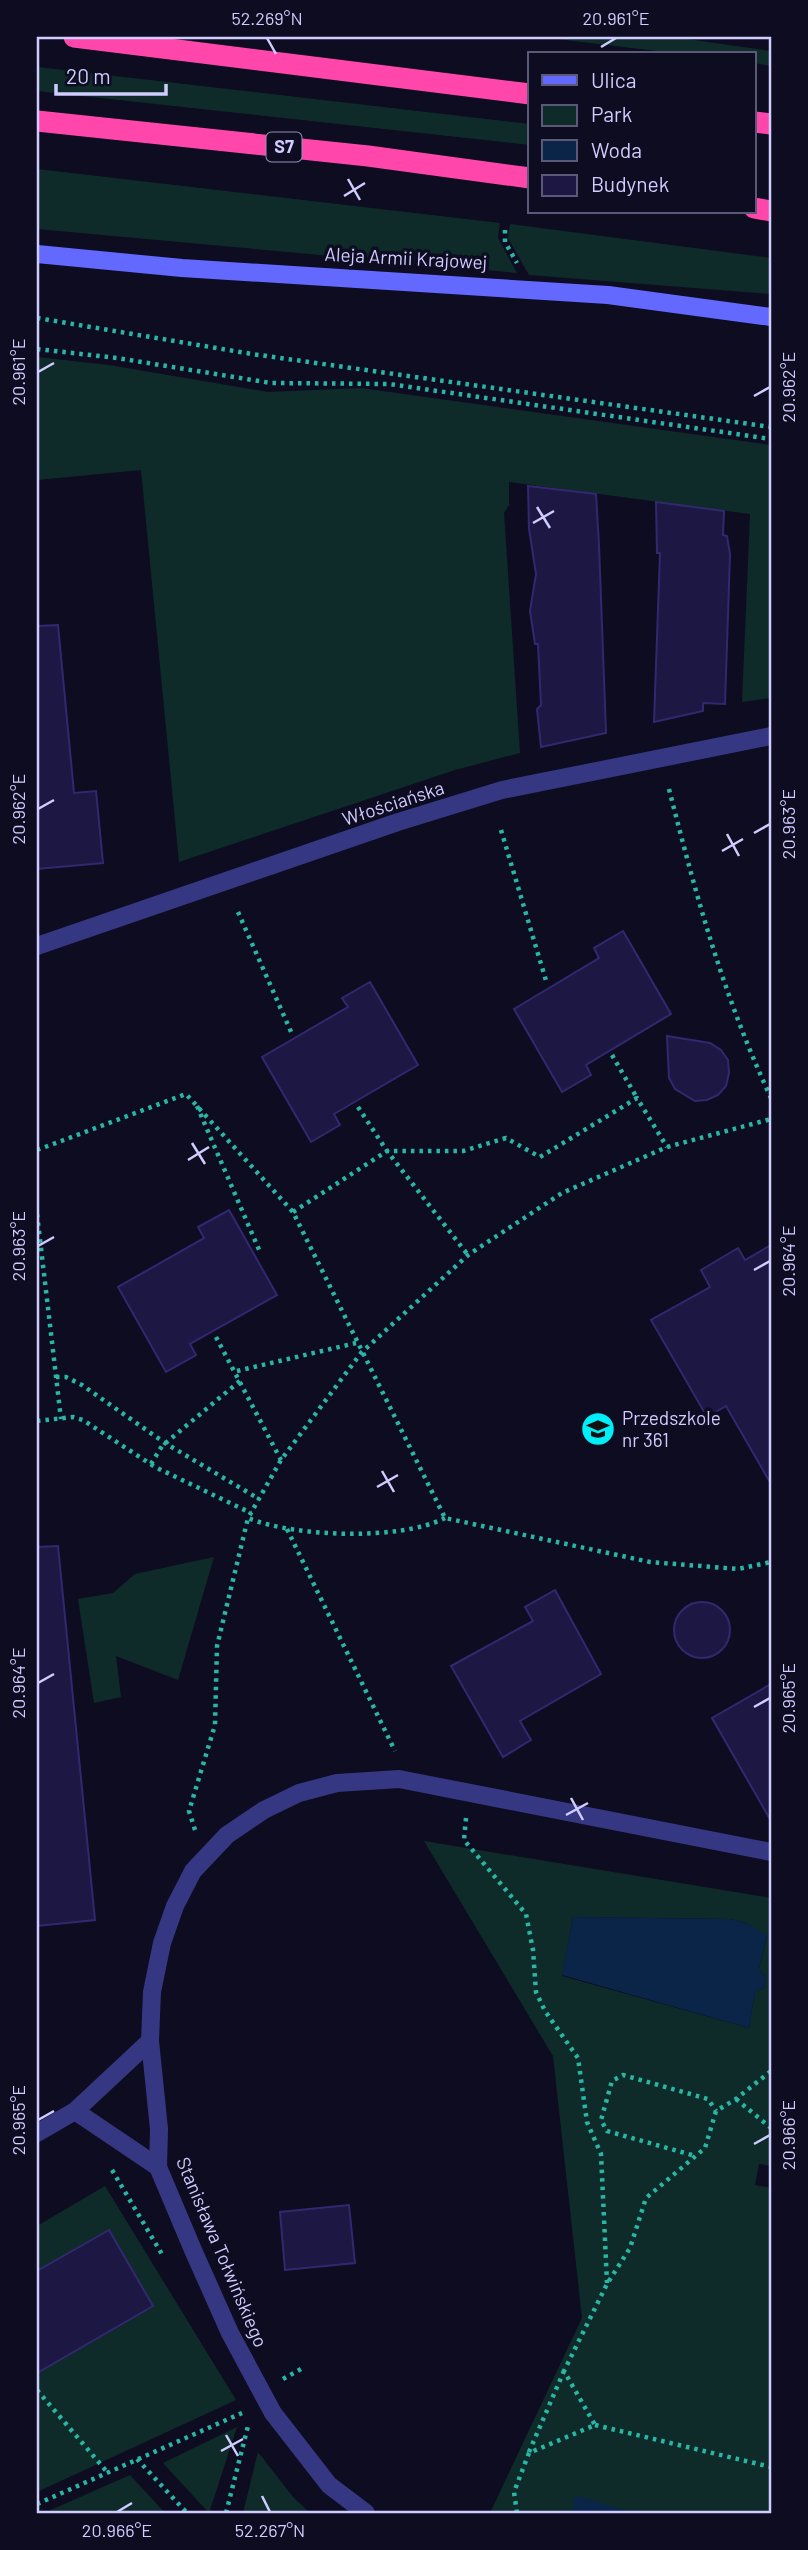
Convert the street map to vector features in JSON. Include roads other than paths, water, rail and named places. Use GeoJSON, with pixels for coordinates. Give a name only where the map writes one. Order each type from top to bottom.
{"type":"FeatureCollection","features":[{"type":"Feature","properties":{"kind":"highway"},"geometry":{"type":"LineString","coordinates":[[74,37],[528,94]]}},
{"type":"Feature","properties":{"kind":"highway","name":"S7"},"geometry":{"type":"LineString","coordinates":[[37,121],[354,155],[528,178]]}},
{"type":"Feature","properties":{"kind":"main road","name":"Aleja Armii Krajowej"},"geometry":{"type":"LineString","coordinates":[[37,254],[182,268],[608,295],[771,317]]}},
{"type":"Feature","properties":{"kind":"street","name":"Włościańska"},"geometry":{"type":"LineString","coordinates":[[37,946],[398,822],[502,790],[556,777],[771,736]]}},
{"type":"Feature","properties":{"kind":"street","name":"Stanisława Tołwińskiego"},"geometry":{"type":"LineString","coordinates":[[366,2513],[329,2485],[273,2413],[230,2333],[159,2167],[159,2129],[150,2040],[152,1992],[162,1943],[174,1906],[193,1871],[227,1835],[264,1810],[299,1793],[337,1783],[399,1779],[771,1852]]}},
{"type":"Feature","properties":{"kind":"street"},"geometry":{"type":"LineString","coordinates":[[37,2133],[75,2111],[150,2040]]}},
{"type":"Feature","properties":{"kind":"street"},"geometry":{"type":"LineString","coordinates":[[75,2111],[159,2167]]}},
{"type":"Feature","properties":{"kind":"water"},"geometry":{"type":"Polygon","coordinates":[[[573,1917],[730,1919],[746,1923],[767,1935],[759,1969],[766,1977],[764,1988],[755,1992],[749,2028],[562,1975],[573,1917]]]}},
{"type":"Feature","properties":{"kind":"water"},"geometry":{"type":"Polygon","coordinates":[[[575,2495],[633,2513],[572,2513],[575,2495]]]}},
{"type":"Feature","properties":{"kind":"place","name":"Przedszkole nr 361"},"geometry":{"type":"Point","coordinates":[598,1429]}}]}
